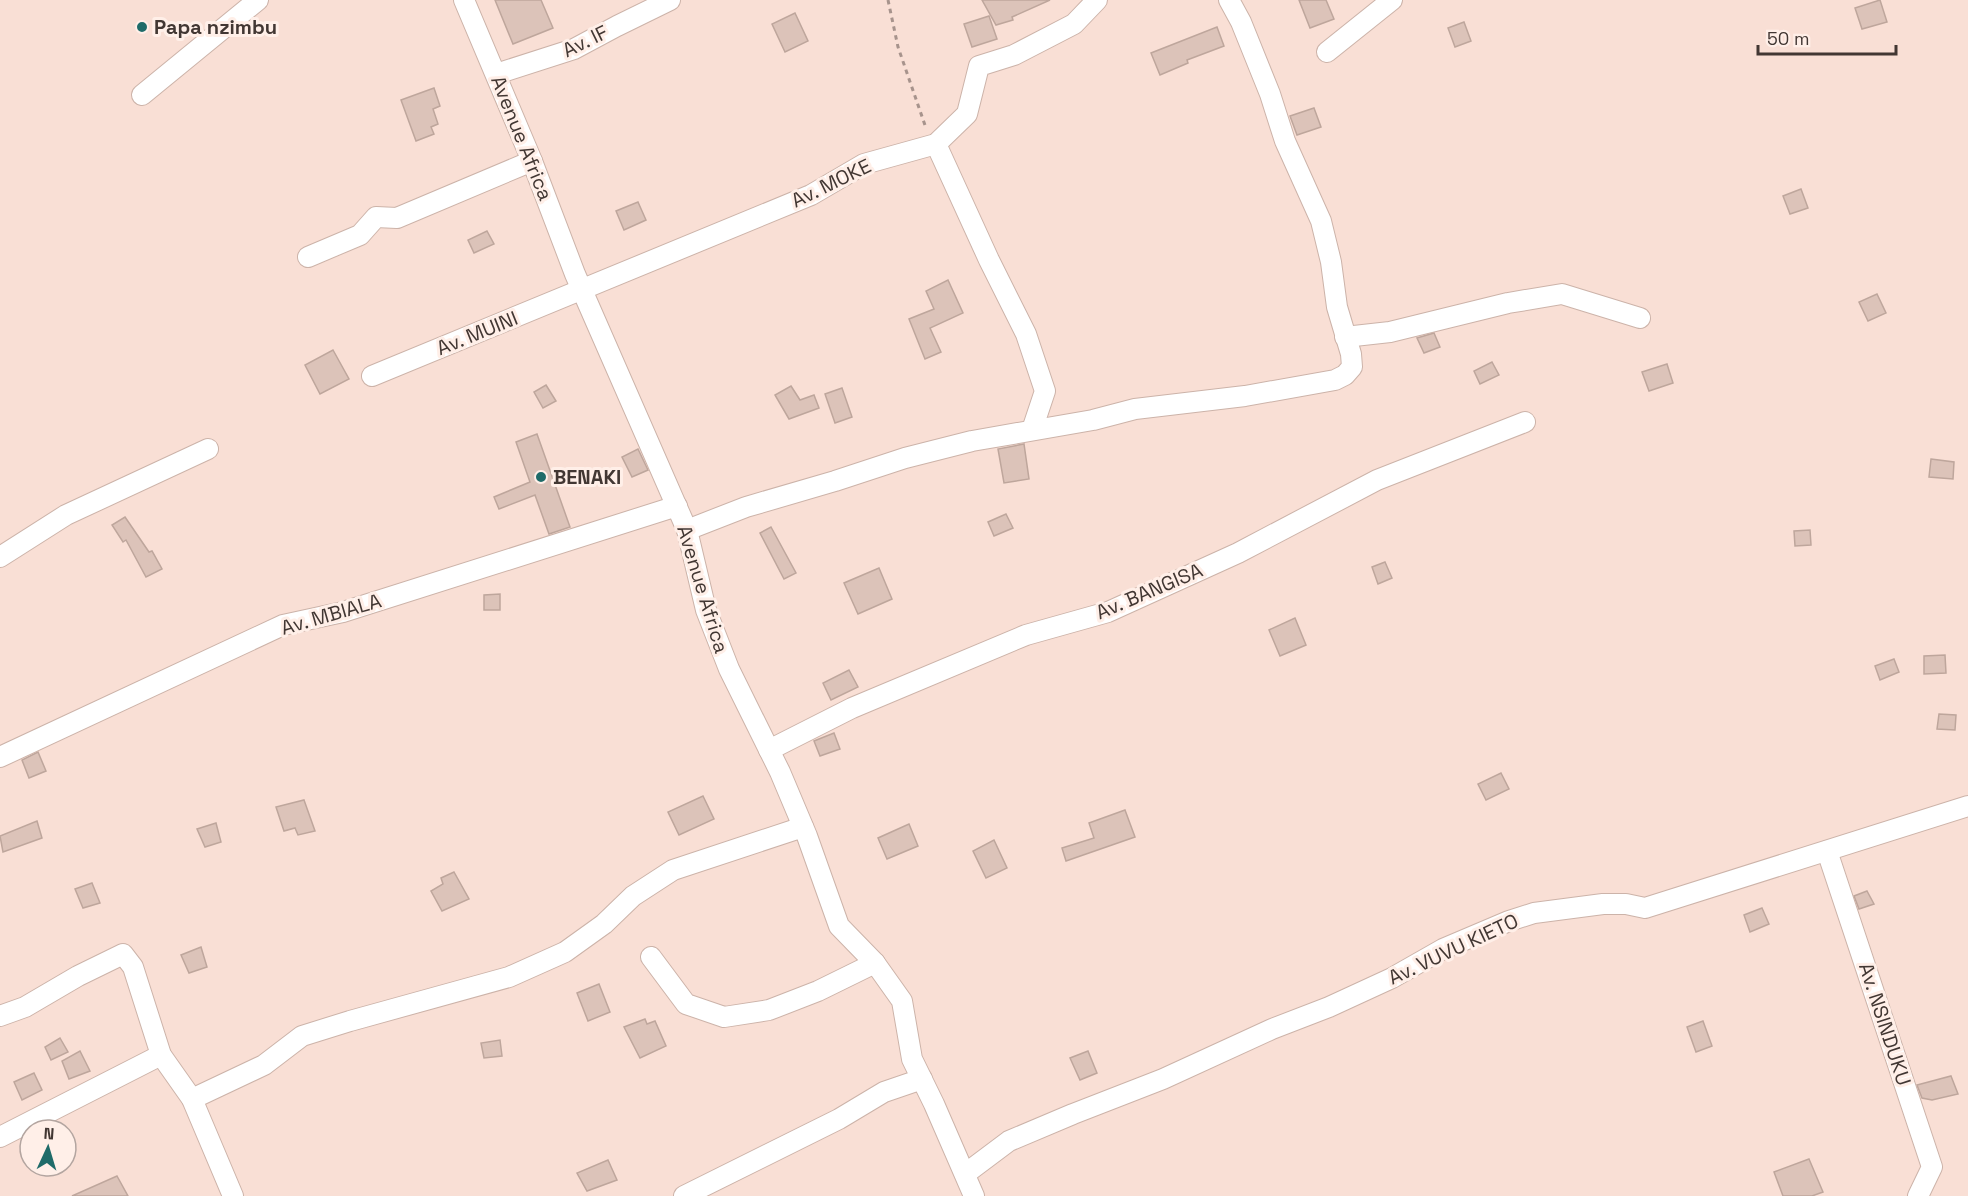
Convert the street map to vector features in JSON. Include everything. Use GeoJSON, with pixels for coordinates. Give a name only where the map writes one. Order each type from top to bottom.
{"type":"FeatureCollection","features":[{"type":"Feature","properties":{"kind":"street"},"geometry":{"type":"LineString","coordinates":[[142,95],[258,0]]}},
{"type":"Feature","properties":{"kind":"street","name":"Avenue Africa"},"geometry":{"type":"LineString","coordinates":[[464,0],[583,290],[687,530],[706,610],[729,669],[770,750],[803,827],[839,926],[875,963],[902,1001],[912,1059],[974,1196]]}},
{"type":"Feature","properties":{"kind":"street","name":"Av. IF"},"geometry":{"type":"LineString","coordinates":[[496,74],[574,50],[670,0]]}},
{"type":"Feature","properties":{"kind":"street"},"geometry":{"type":"LineString","coordinates":[[687,530],[746,507],[905,458],[972,441],[1093,420],[1134,409],[1245,396],[1335,380],[1345,375],[1352,366],[1352,354],[1337,307],[1331,262],[1321,221],[1285,141],[1270,93],[1242,22],[1229,0]]}},
{"type":"Feature","properties":{"kind":"street","name":"Av. MOKE"},"geometry":{"type":"LineString","coordinates":[[583,290],[811,195],[864,164],[931,137],[967,114],[979,66],[1014,55],[1074,24],[1095,1]]}},
{"type":"Feature","properties":{"kind":"street"},"geometry":{"type":"LineString","coordinates":[[1327,52],[1381,3]]}},
{"type":"Feature","properties":{"kind":"street"},"geometry":{"type":"LineString","coordinates":[[931,137],[1026,334],[1045,391],[1032,430]]}},
{"type":"Feature","properties":{"kind":"street"},"geometry":{"type":"LineString","coordinates":[[308,257],[360,236],[376,217],[397,219],[532,161]]}},
{"type":"Feature","properties":{"kind":"street","name":"Av. MUINI"},"geometry":{"type":"LineString","coordinates":[[372,376],[583,290]]}},
{"type":"Feature","properties":{"kind":"street"},"geometry":{"type":"LineString","coordinates":[[1345,337],[1390,332],[1508,303],[1562,294],[1640,318]]}},
{"type":"Feature","properties":{"kind":"street","name":"Av. BANGISA"},"geometry":{"type":"LineString","coordinates":[[770,750],[852,708],[1026,635],[1108,612],[1238,553],[1377,480],[1525,422]]}},
{"type":"Feature","properties":{"kind":"street"},"geometry":{"type":"LineString","coordinates":[[0,556],[66,515],[208,449]]}},
{"type":"Feature","properties":{"kind":"street","name":"Av. MBIALA"},"geometry":{"type":"LineString","coordinates":[[0,757],[283,625],[343,612],[676,506]]}},
{"type":"Feature","properties":{"kind":"street","name":"Av. VUVU KIETO"},"geometry":{"type":"LineString","coordinates":[[965,1174],[1009,1141],[1163,1079],[1272,1029],[1329,1007],[1392,978],[1443,950],[1509,921],[1534,913],[1592,905],[1626,904],[1645,908],[1968,806]]}},
{"type":"Feature","properties":{"kind":"street"},"geometry":{"type":"LineString","coordinates":[[192,1099],[264,1065],[302,1036],[509,977],[565,952],[604,924],[633,896],[673,870],[803,827]]}},
{"type":"Feature","properties":{"kind":"street","name":"Av. NSINDUKU"},"geometry":{"type":"LineString","coordinates":[[1827,851],[1932,1167],[1918,1196]]}},
{"type":"Feature","properties":{"kind":"street"},"geometry":{"type":"LineString","coordinates":[[0,1016],[25,1007],[78,976],[123,954],[133,967],[161,1055],[192,1099],[229,1194]]}},
{"type":"Feature","properties":{"kind":"street"},"geometry":{"type":"LineString","coordinates":[[651,957],[686,1004],[724,1017],[769,1010],[818,991],[875,963]]}},
{"type":"Feature","properties":{"kind":"street"},"geometry":{"type":"LineString","coordinates":[[0,1137],[161,1055]]}},
{"type":"Feature","properties":{"kind":"street"},"geometry":{"type":"LineString","coordinates":[[684,1196],[839,1119],[884,1092],[922,1079]]}},
{"type":"Feature","properties":{"kind":"path"},"geometry":{"type":"LineString","coordinates":[[888,0],[898,47],[931,137]]}},
{"type":"Feature","properties":{"kind":"building"},"geometry":{"type":"Polygon","coordinates":[[[495,0],[541,0],[553,28],[513,44],[495,0]]]}},
{"type":"Feature","properties":{"kind":"building"},"geometry":{"type":"Polygon","coordinates":[[[982,0],[1050,0],[1012,17],[1013,20],[996,25],[982,0]]]}},
{"type":"Feature","properties":{"kind":"building"},"geometry":{"type":"Polygon","coordinates":[[[1299,0],[1326,0],[1334,19],[1310,28],[1299,0]]]}},
{"type":"Feature","properties":{"kind":"building"},"geometry":{"type":"Polygon","coordinates":[[[1880,0],[1887,22],[1862,29],[1855,8],[1880,0]]]}},
{"type":"Feature","properties":{"kind":"building"},"geometry":{"type":"Polygon","coordinates":[[[795,13],[808,41],[785,52],[772,24],[795,13]]]}},
{"type":"Feature","properties":{"kind":"building"},"geometry":{"type":"Polygon","coordinates":[[[989,16],[997,39],[972,47],[964,24],[989,16]]]}},
{"type":"Feature","properties":{"kind":"building"},"geometry":{"type":"Polygon","coordinates":[[[1464,22],[1471,41],[1455,47],[1448,28],[1464,22]]]}},
{"type":"Feature","properties":{"kind":"building"},"geometry":{"type":"Polygon","coordinates":[[[1217,27],[1224,46],[1187,60],[1188,63],[1160,75],[1151,53],[1217,27]]]}},
{"type":"Feature","properties":{"kind":"building"},"geometry":{"type":"Polygon","coordinates":[[[434,88],[440,106],[433,109],[438,124],[431,127],[434,134],[416,141],[401,100],[434,88]]]}},
{"type":"Feature","properties":{"kind":"building"},"geometry":{"type":"Polygon","coordinates":[[[1314,108],[1321,127],[1297,135],[1290,116],[1314,108]]]}},
{"type":"Feature","properties":{"kind":"building"},"geometry":{"type":"Polygon","coordinates":[[[1801,189],[1808,208],[1790,214],[1783,196],[1801,189]]]}},
{"type":"Feature","properties":{"kind":"building"},"geometry":{"type":"Polygon","coordinates":[[[638,202],[646,220],[624,230],[616,211],[638,202]]]}},
{"type":"Feature","properties":{"kind":"building"},"geometry":{"type":"Polygon","coordinates":[[[487,231],[494,244],[474,253],[468,240],[487,231]]]}},
{"type":"Feature","properties":{"kind":"building"},"geometry":{"type":"Polygon","coordinates":[[[948,280],[963,313],[930,328],[941,352],[925,359],[909,319],[934,309],[926,291],[948,280]]]}},
{"type":"Feature","properties":{"kind":"building"},"geometry":{"type":"Polygon","coordinates":[[[1877,294],[1886,313],[1868,321],[1859,302],[1877,294]]]}},
{"type":"Feature","properties":{"kind":"building"},"geometry":{"type":"Polygon","coordinates":[[[1434,333],[1440,347],[1424,353],[1417,338],[1434,333]]]}},
{"type":"Feature","properties":{"kind":"building"},"geometry":{"type":"Polygon","coordinates":[[[333,350],[349,379],[320,394],[305,365],[333,350]]]}},
{"type":"Feature","properties":{"kind":"building"},"geometry":{"type":"Polygon","coordinates":[[[1492,362],[1499,375],[1480,384],[1474,371],[1492,362]]]}},
{"type":"Feature","properties":{"kind":"building"},"geometry":{"type":"Polygon","coordinates":[[[1667,364],[1673,383],[1649,391],[1642,372],[1667,364]]]}},
{"type":"Feature","properties":{"kind":"building"},"geometry":{"type":"Polygon","coordinates":[[[546,385],[556,401],[543,408],[534,392],[546,385]]]}},
{"type":"Feature","properties":{"kind":"building"},"geometry":{"type":"Polygon","coordinates":[[[791,386],[800,400],[814,395],[819,408],[789,419],[775,395],[791,386]]]}},
{"type":"Feature","properties":{"kind":"building"},"geometry":{"type":"Polygon","coordinates":[[[842,388],[852,417],[835,423],[825,394],[842,388]]]}},
{"type":"Feature","properties":{"kind":"building","name":"BENAKI"},"geometry":{"type":"Polygon","coordinates":[[[537,434],[570,527],[549,534],[535,495],[499,509],[494,497],[530,482],[516,442],[537,434]]]}},
{"type":"Feature","properties":{"kind":"building"},"geometry":{"type":"Polygon","coordinates":[[[1024,444],[1029,479],[1004,483],[998,449],[1024,444]]]}},
{"type":"Feature","properties":{"kind":"building"},"geometry":{"type":"Polygon","coordinates":[[[638,449],[648,470],[632,477],[622,457],[638,449]]]}},
{"type":"Feature","properties":{"kind":"building"},"geometry":{"type":"Polygon","coordinates":[[[1931,459],[1954,462],[1953,479],[1929,477],[1931,459]]]}},
{"type":"Feature","properties":{"kind":"building"},"geometry":{"type":"Polygon","coordinates":[[[1006,514],[1013,528],[994,536],[988,522],[1006,514]]]}},
{"type":"Feature","properties":{"kind":"building"},"geometry":{"type":"Polygon","coordinates":[[[125,517],[149,552],[152,551],[162,569],[146,577],[126,540],[123,542],[112,525],[125,517]]]}},
{"type":"Feature","properties":{"kind":"building"},"geometry":{"type":"Polygon","coordinates":[[[771,527],[796,573],[784,579],[760,533],[771,527]]]}},
{"type":"Feature","properties":{"kind":"building"},"geometry":{"type":"Polygon","coordinates":[[[1810,530],[1811,545],[1795,546],[1794,531],[1810,530]]]}},
{"type":"Feature","properties":{"kind":"building"},"geometry":{"type":"Polygon","coordinates":[[[1385,562],[1392,578],[1378,584],[1372,567],[1385,562]]]}},
{"type":"Feature","properties":{"kind":"building"},"geometry":{"type":"Polygon","coordinates":[[[879,568],[892,599],[858,614],[844,583],[879,568]]]}},
{"type":"Feature","properties":{"kind":"building"},"geometry":{"type":"Polygon","coordinates":[[[500,594],[500,610],[484,610],[484,595],[500,594]]]}},
{"type":"Feature","properties":{"kind":"building"},"geometry":{"type":"Polygon","coordinates":[[[1295,618],[1306,645],[1280,656],[1269,630],[1295,618]]]}},
{"type":"Feature","properties":{"kind":"building"},"geometry":{"type":"Polygon","coordinates":[[[1945,655],[1946,673],[1924,674],[1924,656],[1945,655]]]}},
{"type":"Feature","properties":{"kind":"building"},"geometry":{"type":"Polygon","coordinates":[[[1894,659],[1899,672],[1880,680],[1875,666],[1894,659]]]}},
{"type":"Feature","properties":{"kind":"building"},"geometry":{"type":"Polygon","coordinates":[[[849,670],[858,687],[831,700],[823,683],[849,670]]]}},
{"type":"Feature","properties":{"kind":"building"},"geometry":{"type":"Polygon","coordinates":[[[1939,714],[1956,715],[1955,730],[1937,729],[1939,714]]]}},
{"type":"Feature","properties":{"kind":"building"},"geometry":{"type":"Polygon","coordinates":[[[834,733],[840,749],[820,756],[814,741],[834,733]]]}},
{"type":"Feature","properties":{"kind":"building"},"geometry":{"type":"Polygon","coordinates":[[[38,752],[46,771],[29,778],[22,760],[38,752]]]}},
{"type":"Feature","properties":{"kind":"building"},"geometry":{"type":"Polygon","coordinates":[[[1501,773],[1509,789],[1486,800],[1478,784],[1501,773]]]}},
{"type":"Feature","properties":{"kind":"building"},"geometry":{"type":"Polygon","coordinates":[[[703,796],[714,819],[679,835],[668,812],[703,796]]]}},
{"type":"Feature","properties":{"kind":"building"},"geometry":{"type":"Polygon","coordinates":[[[304,800],[315,831],[298,835],[295,828],[284,831],[276,807],[304,800]]]}},
{"type":"Feature","properties":{"kind":"building"},"geometry":{"type":"Polygon","coordinates":[[[1125,810],[1135,837],[1066,861],[1062,848],[1094,838],[1089,823],[1125,810]]]}},
{"type":"Feature","properties":{"kind":"building"},"geometry":{"type":"Polygon","coordinates":[[[37,821],[42,838],[3,852],[0,836],[37,821]]]}},
{"type":"Feature","properties":{"kind":"building"},"geometry":{"type":"Polygon","coordinates":[[[216,823],[221,842],[205,847],[197,829],[216,823]]]}},
{"type":"Feature","properties":{"kind":"building"},"geometry":{"type":"Polygon","coordinates":[[[909,824],[918,846],[887,859],[878,838],[909,824]]]}},
{"type":"Feature","properties":{"kind":"building"},"geometry":{"type":"Polygon","coordinates":[[[994,840],[1007,868],[986,878],[973,851],[994,840]]]}},
{"type":"Feature","properties":{"kind":"building"},"geometry":{"type":"Polygon","coordinates":[[[454,872],[469,899],[442,911],[431,891],[443,884],[441,878],[454,872]]]}},
{"type":"Feature","properties":{"kind":"building"},"geometry":{"type":"Polygon","coordinates":[[[92,883],[100,903],[83,908],[75,889],[92,883]]]}},
{"type":"Feature","properties":{"kind":"building"},"geometry":{"type":"Polygon","coordinates":[[[1867,891],[1874,904],[1859,909],[1854,896],[1867,891]]]}},
{"type":"Feature","properties":{"kind":"building"},"geometry":{"type":"Polygon","coordinates":[[[1762,908],[1769,924],[1750,932],[1744,915],[1762,908]]]}},
{"type":"Feature","properties":{"kind":"building"},"geometry":{"type":"Polygon","coordinates":[[[201,947],[207,967],[189,973],[181,955],[201,947]]]}},
{"type":"Feature","properties":{"kind":"building"},"geometry":{"type":"Polygon","coordinates":[[[599,984],[610,1012],[588,1021],[577,993],[599,984]]]}},
{"type":"Feature","properties":{"kind":"building"},"geometry":{"type":"Polygon","coordinates":[[[645,1019],[647,1024],[655,1021],[666,1046],[640,1058],[624,1027],[645,1019]]]}},
{"type":"Feature","properties":{"kind":"building"},"geometry":{"type":"Polygon","coordinates":[[[1703,1021],[1712,1046],[1696,1052],[1687,1027],[1703,1021]]]}},
{"type":"Feature","properties":{"kind":"building"},"geometry":{"type":"Polygon","coordinates":[[[60,1038],[68,1052],[51,1060],[45,1047],[60,1038]]]}},
{"type":"Feature","properties":{"kind":"building"},"geometry":{"type":"Polygon","coordinates":[[[500,1040],[502,1056],[484,1058],[481,1043],[500,1040]]]}},
{"type":"Feature","properties":{"kind":"building"},"geometry":{"type":"Polygon","coordinates":[[[80,1051],[90,1071],[69,1079],[62,1061],[80,1051]]]}},
{"type":"Feature","properties":{"kind":"building"},"geometry":{"type":"Polygon","coordinates":[[[1088,1051],[1097,1073],[1080,1080],[1070,1058],[1088,1051]]]}},
{"type":"Feature","properties":{"kind":"building"},"geometry":{"type":"Polygon","coordinates":[[[34,1073],[42,1090],[22,1100],[14,1082],[34,1073]]]}},
{"type":"Feature","properties":{"kind":"building"},"geometry":{"type":"Polygon","coordinates":[[[1951,1076],[1958,1094],[1932,1100],[1922,1098],[1917,1085],[1951,1076]]]}},
{"type":"Feature","properties":{"kind":"building"},"geometry":{"type":"Polygon","coordinates":[[[1809,1159],[1823,1192],[1812,1196],[1783,1196],[1774,1172],[1809,1159]]]}},
{"type":"Feature","properties":{"kind":"building"},"geometry":{"type":"Polygon","coordinates":[[[608,1160],[617,1180],[587,1191],[577,1173],[608,1160]]]}},
{"type":"Feature","properties":{"kind":"building"},"geometry":{"type":"Polygon","coordinates":[[[117,1176],[128,1196],[72,1196],[117,1176]]]}},
{"type":"Feature","properties":{"kind":"place","name":"Papa nzimbu"},"geometry":{"type":"Point","coordinates":[142,27]}},
{"type":"Feature","properties":{"kind":"place","name":"BENAKI"},"geometry":{"type":"Point","coordinates":[541,477]}}]}
